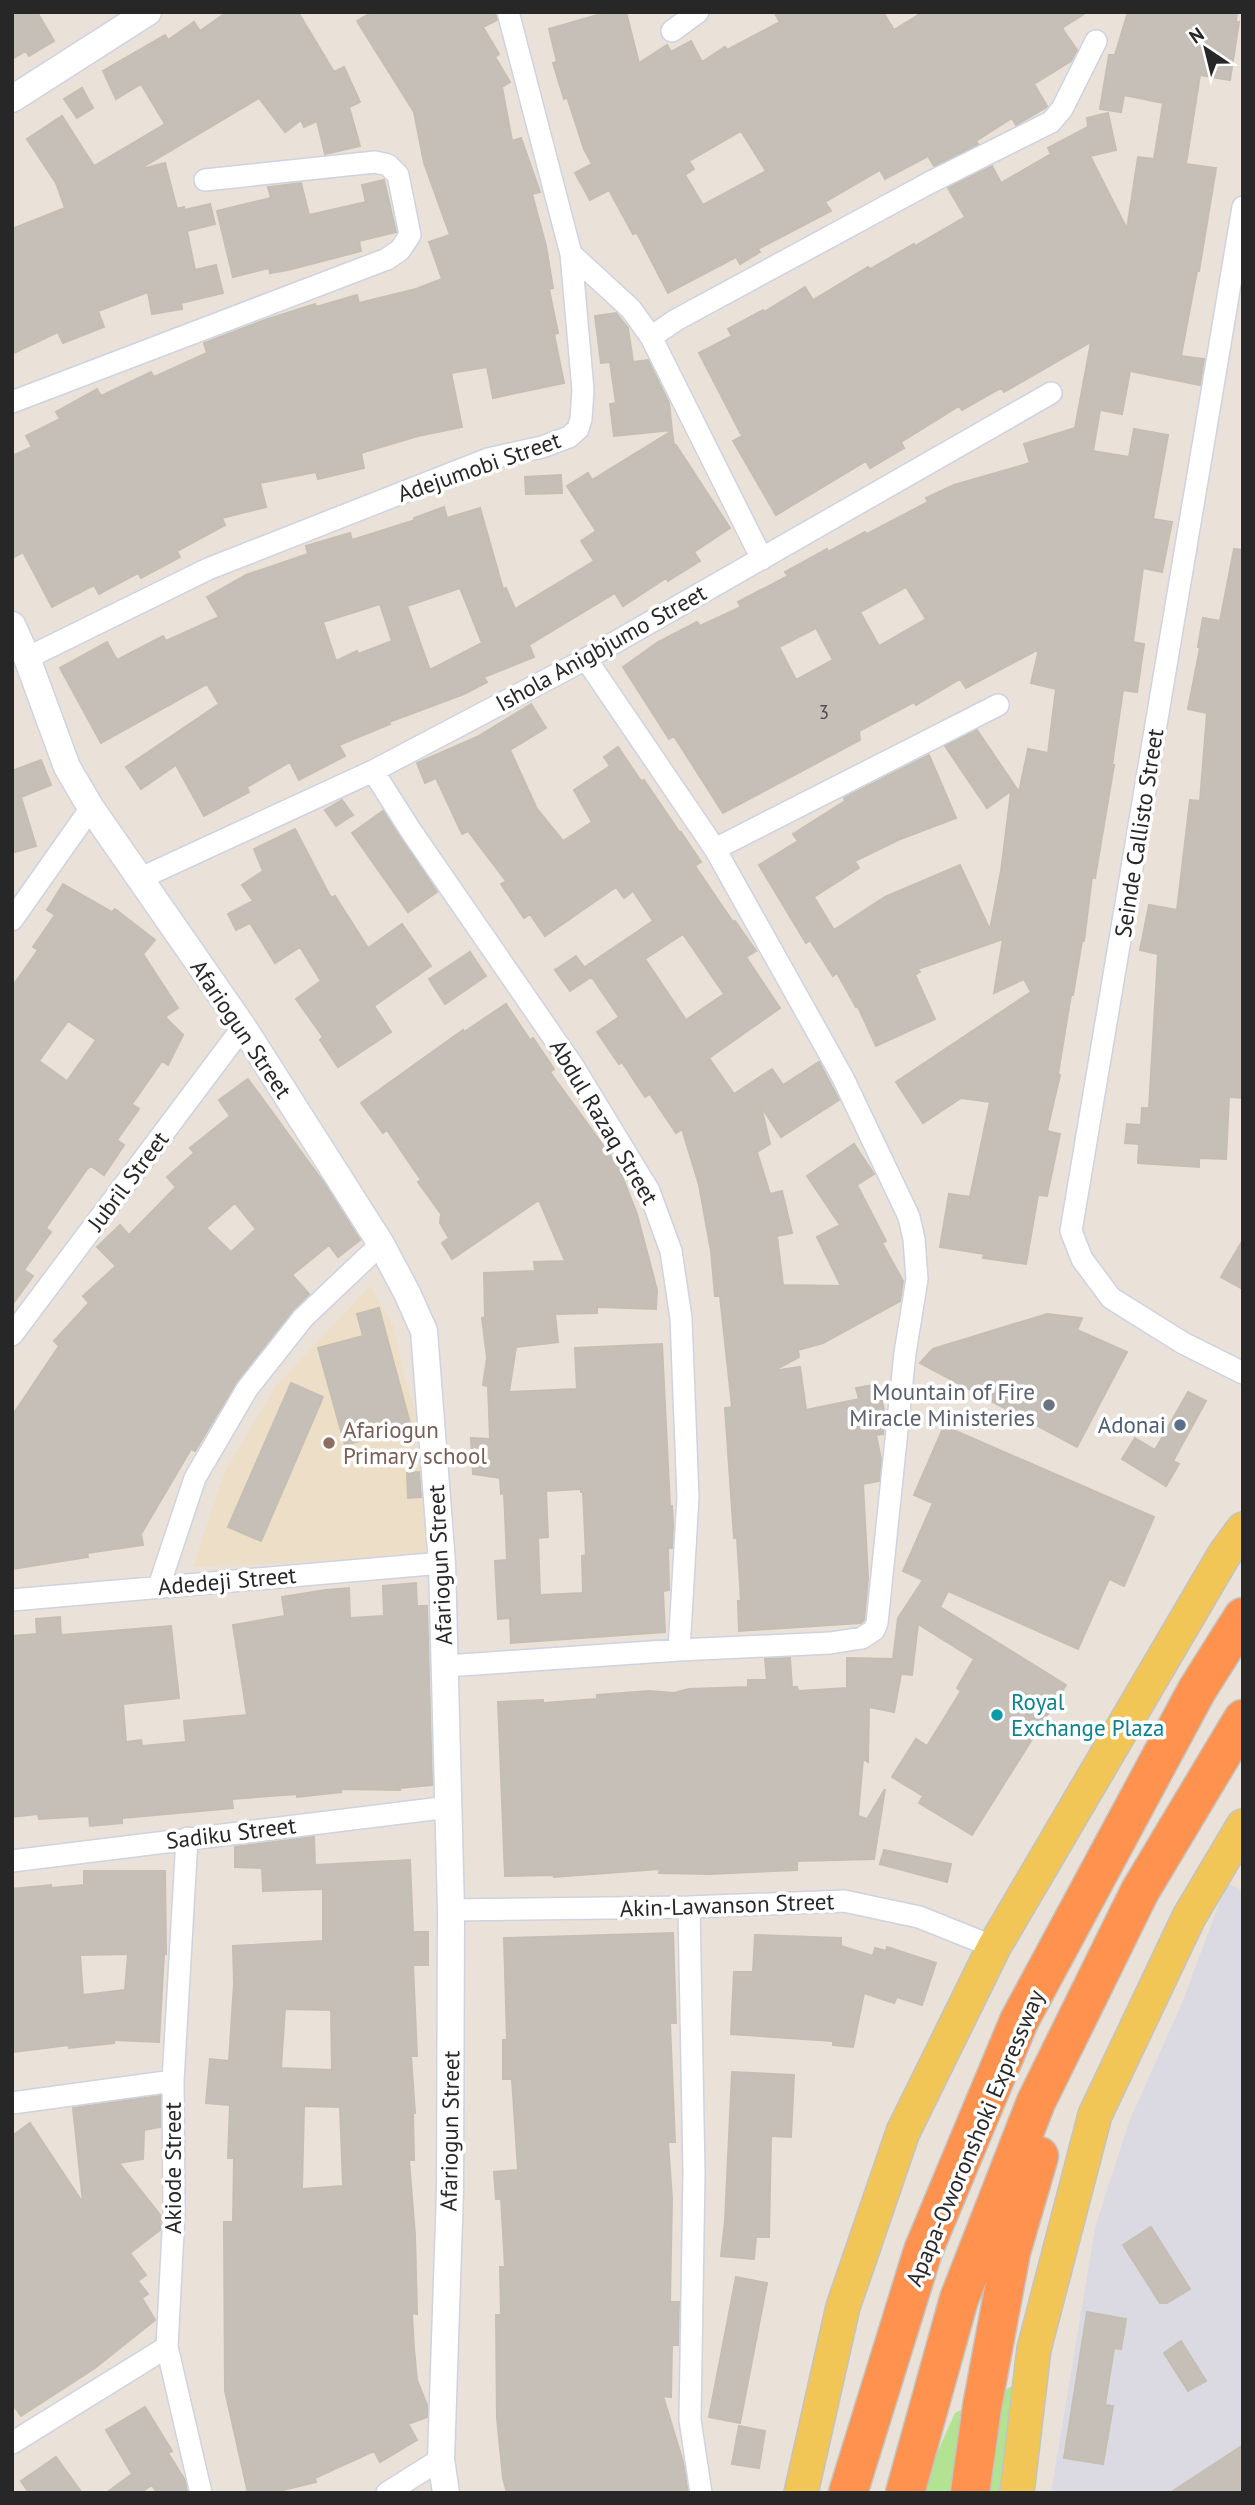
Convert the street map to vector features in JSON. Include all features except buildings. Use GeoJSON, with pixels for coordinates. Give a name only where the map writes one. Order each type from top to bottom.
{"type":"FeatureCollection","features":[{"type":"Feature","properties":{"kind":"highway","name":"Apapa-Oworonshoki Expressway"},"geometry":{"type":"LineString","coordinates":[[848,2493],[923,2251],[1019,2021],[1197,1690],[1243,1616]]}},
{"type":"Feature","properties":{"kind":"highway","name":"Apapa-Oworonshoki Expressway"},"geometry":{"type":"LineString","coordinates":[[905,2493],[959,2299],[1037,2102],[1140,1891],[1243,1719]]}},
{"type":"Feature","properties":{"kind":"highway"},"geometry":{"type":"LineString","coordinates":[[970,2493],[982,2407],[1011,2252],[1029,2188],[1051,2111],[1140,1891]]}},
{"type":"Feature","properties":{"kind":"main road"},"geometry":{"type":"LineString","coordinates":[[801,2493],[843,2307],[903,2132],[994,1947],[1224,1555],[1243,1529]]}},
{"type":"Feature","properties":{"kind":"main road"},"geometry":{"type":"LineString","coordinates":[[1017,2493],[1034,2349],[1095,2116],[1189,1917],[1243,1826]]}},
{"type":"Feature","properties":{"kind":"street"},"geometry":{"type":"LineString","coordinates":[[12,99],[148,12]]}},
{"type":"Feature","properties":{"kind":"street","name":"Adejumobi Street"},"geometry":{"type":"LineString","coordinates":[[27,658],[208,569],[488,459],[542,447],[569,436],[578,429],[583,390],[571,254],[508,12]]}},
{"type":"Feature","properties":{"kind":"street"},"geometry":{"type":"LineString","coordinates":[[672,31],[698,12]]}},
{"type":"Feature","properties":{"kind":"street"},"geometry":{"type":"LineString","coordinates":[[651,337],[688,314],[929,183],[1051,122],[1062,109],[1096,41]]}},
{"type":"Feature","properties":{"kind":"street"},"geometry":{"type":"LineString","coordinates":[[12,402],[387,259],[400,250],[410,235],[398,175],[388,165],[375,162],[205,180]]}},
{"type":"Feature","properties":{"kind":"street","name":"Seinde Callisto Street"},"geometry":{"type":"LineString","coordinates":[[1243,207],[1238,262],[1071,1231],[1082,1259],[1111,1298],[1183,1343],[1243,1373]]}},
{"type":"Feature","properties":{"kind":"street"},"geometry":{"type":"LineString","coordinates":[[571,254],[631,309],[651,337],[762,559]]}},
{"type":"Feature","properties":{"kind":"street","name":"Ishola Anigbjumo Street"},"geometry":{"type":"LineString","coordinates":[[139,878],[373,771],[586,659],[1051,393]]}},
{"type":"Feature","properties":{"kind":"street","name":"Afariogun Street"},"geometry":{"type":"LineString","coordinates":[[12,625],[27,658],[67,768],[91,808],[243,1027],[381,1244],[424,1331],[442,1563],[451,1910],[450,2191],[441,2459],[446,2493]]}},
{"type":"Feature","properties":{"kind":"street"},"geometry":{"type":"LineString","coordinates":[[446,1666],[830,1643],[862,1638],[874,1630],[877,1623],[905,1353],[917,1279],[915,1239],[909,1217],[843,1078],[715,849],[586,659]]}},
{"type":"Feature","properties":{"kind":"street"},"geometry":{"type":"LineString","coordinates":[[715,849],[998,705]]}},
{"type":"Feature","properties":{"kind":"street","name":"Abdul Razaq Street"},"geometry":{"type":"LineString","coordinates":[[373,771],[411,831],[580,1077],[649,1191],[671,1251],[681,1318],[688,1497],[679,1650]]}},
{"type":"Feature","properties":{"kind":"street"},"geometry":{"type":"LineString","coordinates":[[12,920],[91,808]]}},
{"type":"Feature","properties":{"kind":"street","name":"Jubril Street"},"geometry":{"type":"LineString","coordinates":[[12,1335],[243,1027]]}},
{"type":"Feature","properties":{"kind":"street"},"geometry":{"type":"LineString","coordinates":[[159,1586],[195,1478],[247,1389],[303,1318],[381,1244]]}},
{"type":"Feature","properties":{"kind":"street","name":"Adedeji Street"},"geometry":{"type":"LineString","coordinates":[[12,1600],[442,1563]]}},
{"type":"Feature","properties":{"kind":"street","name":"Sadiku Street"},"geometry":{"type":"LineString","coordinates":[[12,1861],[449,1807]]}},
{"type":"Feature","properties":{"kind":"street","name":"Akiode Street"},"geometry":{"type":"LineString","coordinates":[[187,1839],[173,2081],[174,2213],[167,2347],[201,2493]]}},
{"type":"Feature","properties":{"kind":"street","name":"Akin-Lawanson Street"},"geometry":{"type":"LineString","coordinates":[[451,1910],[689,1907],[844,1901],[919,1917],[994,1947]]}},
{"type":"Feature","properties":{"kind":"street"},"geometry":{"type":"LineString","coordinates":[[689,1907],[694,2172],[690,2420],[701,2493]]}},
{"type":"Feature","properties":{"kind":"street"},"geometry":{"type":"LineString","coordinates":[[12,2103],[173,2081]]}},
{"type":"Feature","properties":{"kind":"street"},"geometry":{"type":"LineString","coordinates":[[12,2443],[167,2347]]}},
{"type":"Feature","properties":{"kind":"street"},"geometry":{"type":"LineString","coordinates":[[387,2493],[441,2459]]}},
{"type":"Feature","properties":{"kind":"shaded area","name":"Afariogun Primary school"},"geometry":{"type":"Polygon","coordinates":[[[370,1286],[394,1326],[405,1379],[418,1421],[414,1467],[427,1466],[431,1537],[421,1557],[193,1567],[224,1473],[275,1387],[370,1286]]]}},
{"type":"Feature","properties":{"kind":"shaded area"},"geometry":{"type":"Polygon","coordinates":[[[1227,1883],[1243,1891],[1243,2493],[1051,2493],[1095,2228],[1129,2122],[1182,2003],[1227,1883]]]}},
{"type":"Feature","properties":{"kind":"green space"},"geometry":{"type":"Polygon","coordinates":[[[1032,2377],[1020,2493],[919,2493],[955,2413],[1032,2377]]]}},
{"type":"Feature","properties":{"kind":"place","name":"Mountain of Fire Miracle Ministeries"},"geometry":{"type":"Point","coordinates":[1049,1405]}},
{"type":"Feature","properties":{"kind":"place","name":"Adonai"},"geometry":{"type":"Point","coordinates":[1180,1425]}},
{"type":"Feature","properties":{"kind":"place","name":"Afariogun Primary school"},"geometry":{"type":"Point","coordinates":[329,1443]}},
{"type":"Feature","properties":{"kind":"place","name":"Royal Exchange Plaza"},"geometry":{"type":"Point","coordinates":[997,1715]}}]}
